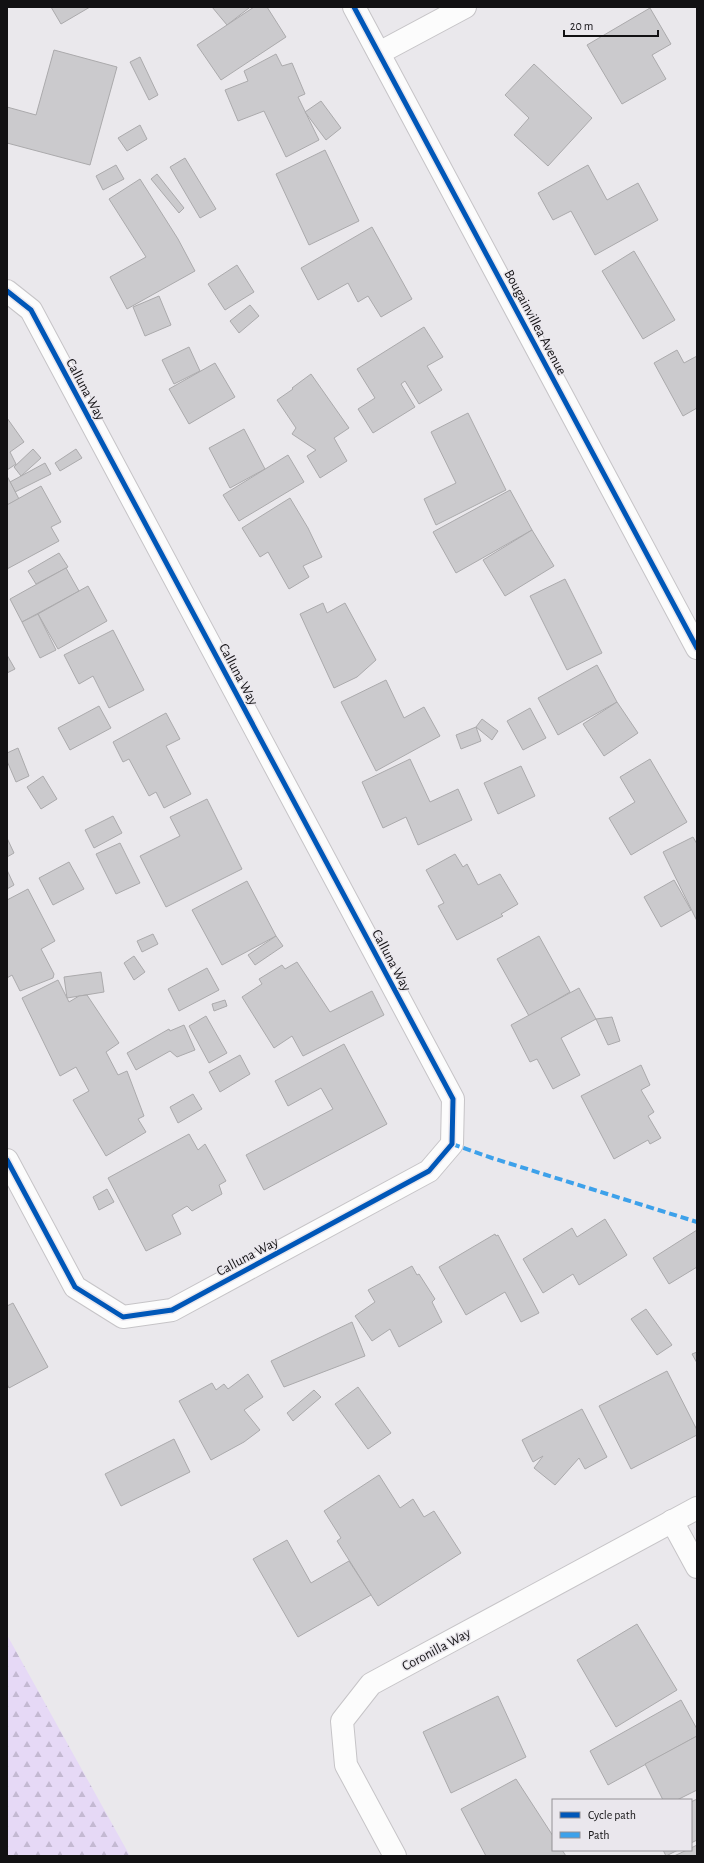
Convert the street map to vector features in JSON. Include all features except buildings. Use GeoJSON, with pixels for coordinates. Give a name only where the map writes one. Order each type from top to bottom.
{"type":"FeatureCollection","features":[{"type":"Feature","properties":{"kind":"street","name":"Bougainvillea Avenue"},"geometry":{"type":"LineString","coordinates":[[354,7],[697,648]]}},
{"type":"Feature","properties":{"kind":"street"},"geometry":{"type":"LineString","coordinates":[[379,53],[465,7]]}},
{"type":"Feature","properties":{"kind":"street","name":"Calluna Way"},"geometry":{"type":"LineString","coordinates":[[7,291],[31,310],[453,1099],[452,1144],[429,1171],[172,1310],[123,1318],[75,1287],[10,1173]]}},
{"type":"Feature","properties":{"kind":"street","name":"Coronilla Way"},"geometry":{"type":"LineString","coordinates":[[394,1856],[346,1765],[342,1721],[371,1684],[697,1508]]}},
{"type":"Feature","properties":{"kind":"street"},"geometry":{"type":"LineString","coordinates":[[672,1521],[697,1567]]}},
{"type":"Feature","properties":{"kind":"green space"},"geometry":{"type":"Polygon","coordinates":[[[7,1635],[130,1856],[7,1856],[7,1635]]]}},
{"type":"Feature","properties":{"kind":"marked path"},"geometry":{"type":"LineString","coordinates":[[452,1144],[492,1158],[697,1222]]}},
{"type":"Feature","properties":{"kind":"cycle path"},"geometry":{"type":"LineString","coordinates":[[354,7],[697,648]]}},
{"type":"Feature","properties":{"kind":"cycle path"},"geometry":{"type":"LineString","coordinates":[[7,291],[31,310],[453,1099],[452,1144],[429,1171],[172,1310],[123,1317],[75,1287],[7,1160]]}}]}
